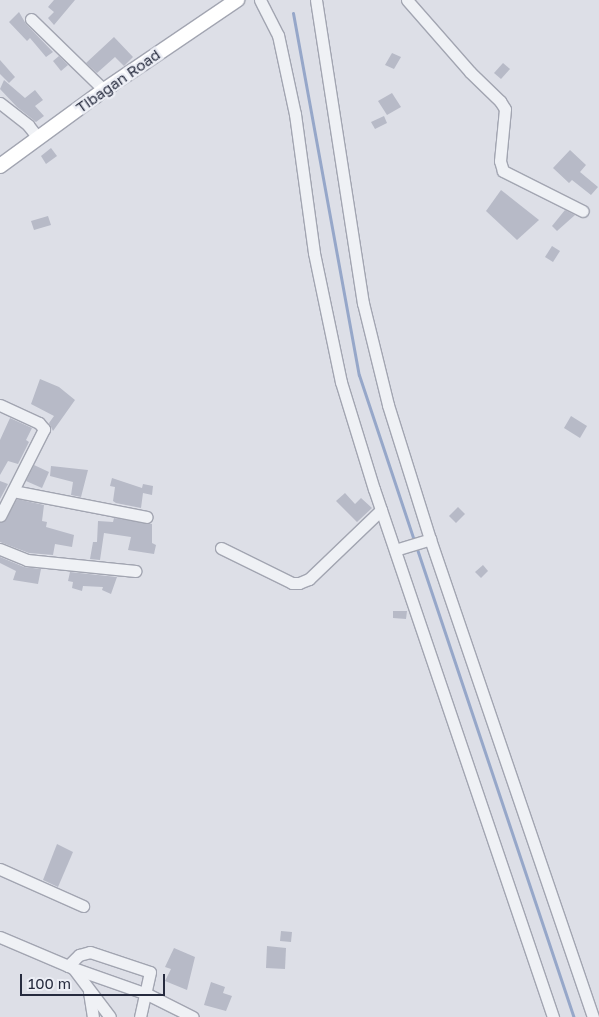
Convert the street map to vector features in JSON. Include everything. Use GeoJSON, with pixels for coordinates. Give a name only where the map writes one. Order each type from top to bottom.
{"type":"FeatureCollection","features":[{"type":"Feature","properties":{"kind":"main road","name":"Tibagan Road"},"geometry":{"type":"LineString","coordinates":[[0,166],[104,90],[238,0]]}},
{"type":"Feature","properties":{"kind":"street"},"geometry":{"type":"LineString","coordinates":[[260,0],[278,35],[295,114],[314,253],[341,382],[381,510],[398,549],[554,1017]]}},
{"type":"Feature","properties":{"kind":"street"},"geometry":{"type":"LineString","coordinates":[[316,0],[363,303],[388,405],[427,540],[593,1017]]}},
{"type":"Feature","properties":{"kind":"street"},"geometry":{"type":"LineString","coordinates":[[407,0],[470,72],[500,101],[505,109],[500,161],[504,171],[583,211]]}},
{"type":"Feature","properties":{"kind":"street"},"geometry":{"type":"LineString","coordinates":[[31,19],[104,90]]}},
{"type":"Feature","properties":{"kind":"street"},"geometry":{"type":"LineString","coordinates":[[0,103],[28,125],[38,138]]}},
{"type":"Feature","properties":{"kind":"street"},"geometry":{"type":"LineString","coordinates":[[0,405],[39,423],[44,428],[0,516]]}},
{"type":"Feature","properties":{"kind":"street"},"geometry":{"type":"LineString","coordinates":[[13,491],[147,517]]}},
{"type":"Feature","properties":{"kind":"street"},"geometry":{"type":"LineString","coordinates":[[221,548],[292,583],[299,583],[309,579],[381,510]]}},
{"type":"Feature","properties":{"kind":"street"},"geometry":{"type":"LineString","coordinates":[[398,549],[427,540]]}},
{"type":"Feature","properties":{"kind":"street"},"geometry":{"type":"LineString","coordinates":[[0,549],[27,560],[135,571]]}},
{"type":"Feature","properties":{"kind":"street"},"geometry":{"type":"LineString","coordinates":[[0,869],[83,906]]}},
{"type":"Feature","properties":{"kind":"street"},"geometry":{"type":"LineString","coordinates":[[0,937],[70,967],[147,994],[193,1017]]}},
{"type":"Feature","properties":{"kind":"street"},"geometry":{"type":"LineString","coordinates":[[70,967],[79,955],[90,952],[147,970],[151,976],[140,1017]]}},
{"type":"Feature","properties":{"kind":"street"},"geometry":{"type":"LineString","coordinates":[[70,967],[110,1017]]}},
{"type":"Feature","properties":{"kind":"street"},"geometry":{"type":"LineString","coordinates":[[88,988],[93,1017]]}},
{"type":"Feature","properties":{"kind":"building"},"geometry":{"type":"Polygon","coordinates":[[[54,0],[75,0],[54,25],[48,18],[54,12],[48,7],[54,0]]]}},
{"type":"Feature","properties":{"kind":"building"},"geometry":{"type":"Polygon","coordinates":[[[19,12],[26,24],[53,52],[46,57],[30,38],[27,41],[9,22],[19,12]]]}},
{"type":"Feature","properties":{"kind":"building"},"geometry":{"type":"Polygon","coordinates":[[[114,37],[133,57],[124,66],[115,57],[97,73],[86,63],[114,37]]]}},
{"type":"Feature","properties":{"kind":"building"},"geometry":{"type":"Polygon","coordinates":[[[392,53],[401,57],[394,69],[385,65],[392,53]]]}},
{"type":"Feature","properties":{"kind":"building"},"geometry":{"type":"Polygon","coordinates":[[[59,56],[68,65],[61,71],[53,61],[59,56]]]}},
{"type":"Feature","properties":{"kind":"building"},"geometry":{"type":"Polygon","coordinates":[[[0,60],[15,77],[9,83],[0,74],[0,60]]]}},
{"type":"Feature","properties":{"kind":"building"},"geometry":{"type":"Polygon","coordinates":[[[503,63],[510,69],[501,79],[494,73],[503,63]]]}},
{"type":"Feature","properties":{"kind":"building"},"geometry":{"type":"Polygon","coordinates":[[[4,80],[25,98],[35,90],[43,100],[35,106],[44,116],[36,122],[17,107],[0,89],[4,80]]]}},
{"type":"Feature","properties":{"kind":"building"},"geometry":{"type":"Polygon","coordinates":[[[392,93],[401,107],[387,115],[378,101],[392,93]]]}},
{"type":"Feature","properties":{"kind":"building"},"geometry":{"type":"Polygon","coordinates":[[[384,116],[387,123],[375,129],[371,122],[384,116]]]}},
{"type":"Feature","properties":{"kind":"building"},"geometry":{"type":"Polygon","coordinates":[[[51,148],[57,156],[46,164],[41,156],[51,148]]]}},
{"type":"Feature","properties":{"kind":"building"},"geometry":{"type":"Polygon","coordinates":[[[570,150],[586,165],[580,172],[598,187],[591,195],[572,180],[569,183],[553,168],[570,150]]]}},
{"type":"Feature","properties":{"kind":"building"},"geometry":{"type":"Polygon","coordinates":[[[501,190],[539,220],[517,240],[486,211],[501,190]]]}},
{"type":"Feature","properties":{"kind":"building"},"geometry":{"type":"Polygon","coordinates":[[[565,210],[575,215],[557,231],[552,226],[565,210]]]}},
{"type":"Feature","properties":{"kind":"building"},"geometry":{"type":"Polygon","coordinates":[[[48,216],[51,225],[34,230],[31,221],[48,216]]]}},
{"type":"Feature","properties":{"kind":"building"},"geometry":{"type":"Polygon","coordinates":[[[552,246],[560,251],[553,262],[545,257],[552,246]]]}},
{"type":"Feature","properties":{"kind":"building"},"geometry":{"type":"Polygon","coordinates":[[[40,379],[59,387],[75,400],[53,431],[49,423],[54,416],[31,404],[40,379]]]}},
{"type":"Feature","properties":{"kind":"building"},"geometry":{"type":"Polygon","coordinates":[[[571,416],[587,426],[580,438],[564,428],[571,416]]]}},
{"type":"Feature","properties":{"kind":"building"},"geometry":{"type":"Polygon","coordinates":[[[10,418],[32,428],[26,440],[29,442],[18,464],[8,461],[0,475],[0,440],[10,418]]]}},
{"type":"Feature","properties":{"kind":"building"},"geometry":{"type":"Polygon","coordinates":[[[34,465],[49,472],[42,488],[26,481],[34,465]]]}},
{"type":"Feature","properties":{"kind":"building"},"geometry":{"type":"Polygon","coordinates":[[[51,466],[88,470],[81,497],[71,495],[73,482],[50,476],[51,466]]]}},
{"type":"Feature","properties":{"kind":"building"},"geometry":{"type":"Polygon","coordinates":[[[112,478],[142,488],[143,484],[153,486],[152,495],[143,493],[141,508],[116,503],[113,501],[115,487],[110,486],[112,478]]]}},
{"type":"Feature","properties":{"kind":"building"},"geometry":{"type":"Polygon","coordinates":[[[0,481],[8,484],[0,499],[0,481]]]}},
{"type":"Feature","properties":{"kind":"building"},"geometry":{"type":"Polygon","coordinates":[[[345,493],[355,504],[361,498],[372,508],[357,522],[336,501],[345,493]]]}},
{"type":"Feature","properties":{"kind":"building"},"geometry":{"type":"Polygon","coordinates":[[[17,499],[44,505],[42,521],[47,522],[46,527],[74,535],[72,547],[55,544],[53,555],[29,553],[0,542],[0,523],[6,520],[17,499]]]}},
{"type":"Feature","properties":{"kind":"building"},"geometry":{"type":"Polygon","coordinates":[[[458,507],[465,514],[456,523],[449,516],[458,507]]]}},
{"type":"Feature","properties":{"kind":"building"},"geometry":{"type":"Polygon","coordinates":[[[114,518],[152,524],[152,543],[156,545],[154,554],[128,550],[131,537],[104,533],[100,560],[90,559],[93,542],[97,542],[98,521],[113,522],[114,518]]]}},
{"type":"Feature","properties":{"kind":"building"},"geometry":{"type":"Polygon","coordinates":[[[0,557],[24,567],[41,569],[38,584],[13,580],[16,571],[0,563],[0,557]]]}},
{"type":"Feature","properties":{"kind":"building"},"geometry":{"type":"Polygon","coordinates":[[[483,565],[488,571],[481,578],[475,572],[483,565]]]}},
{"type":"Feature","properties":{"kind":"building"},"geometry":{"type":"Polygon","coordinates":[[[70,572],[117,577],[111,594],[102,590],[103,587],[83,586],[82,591],[72,588],[73,582],[68,581],[70,572]]]}},
{"type":"Feature","properties":{"kind":"building"},"geometry":{"type":"Polygon","coordinates":[[[393,611],[407,611],[406,619],[393,618],[393,611]]]}},
{"type":"Feature","properties":{"kind":"building"},"geometry":{"type":"Polygon","coordinates":[[[57,844],[73,852],[58,887],[43,880],[57,844]]]}},
{"type":"Feature","properties":{"kind":"building"},"geometry":{"type":"Polygon","coordinates":[[[281,931],[292,932],[291,942],[280,941],[281,931]]]}},
{"type":"Feature","properties":{"kind":"building"},"geometry":{"type":"Polygon","coordinates":[[[267,946],[286,948],[285,969],[266,968],[267,946]]]}},
{"type":"Feature","properties":{"kind":"building"},"geometry":{"type":"Polygon","coordinates":[[[174,948],[195,957],[187,990],[165,981],[171,969],[165,967],[174,948]]]}},
{"type":"Feature","properties":{"kind":"building"},"geometry":{"type":"Polygon","coordinates":[[[211,982],[225,987],[223,993],[232,996],[226,1011],[204,1005],[211,982]]]}},
{"type":"Feature","properties":{"kind":"waterway"},"geometry":{"type":"LineString","coordinates":[[293,13],[359,375],[414,540]]}},
{"type":"Feature","properties":{"kind":"waterway"},"geometry":{"type":"LineString","coordinates":[[416,546],[574,1017]]}}]}
